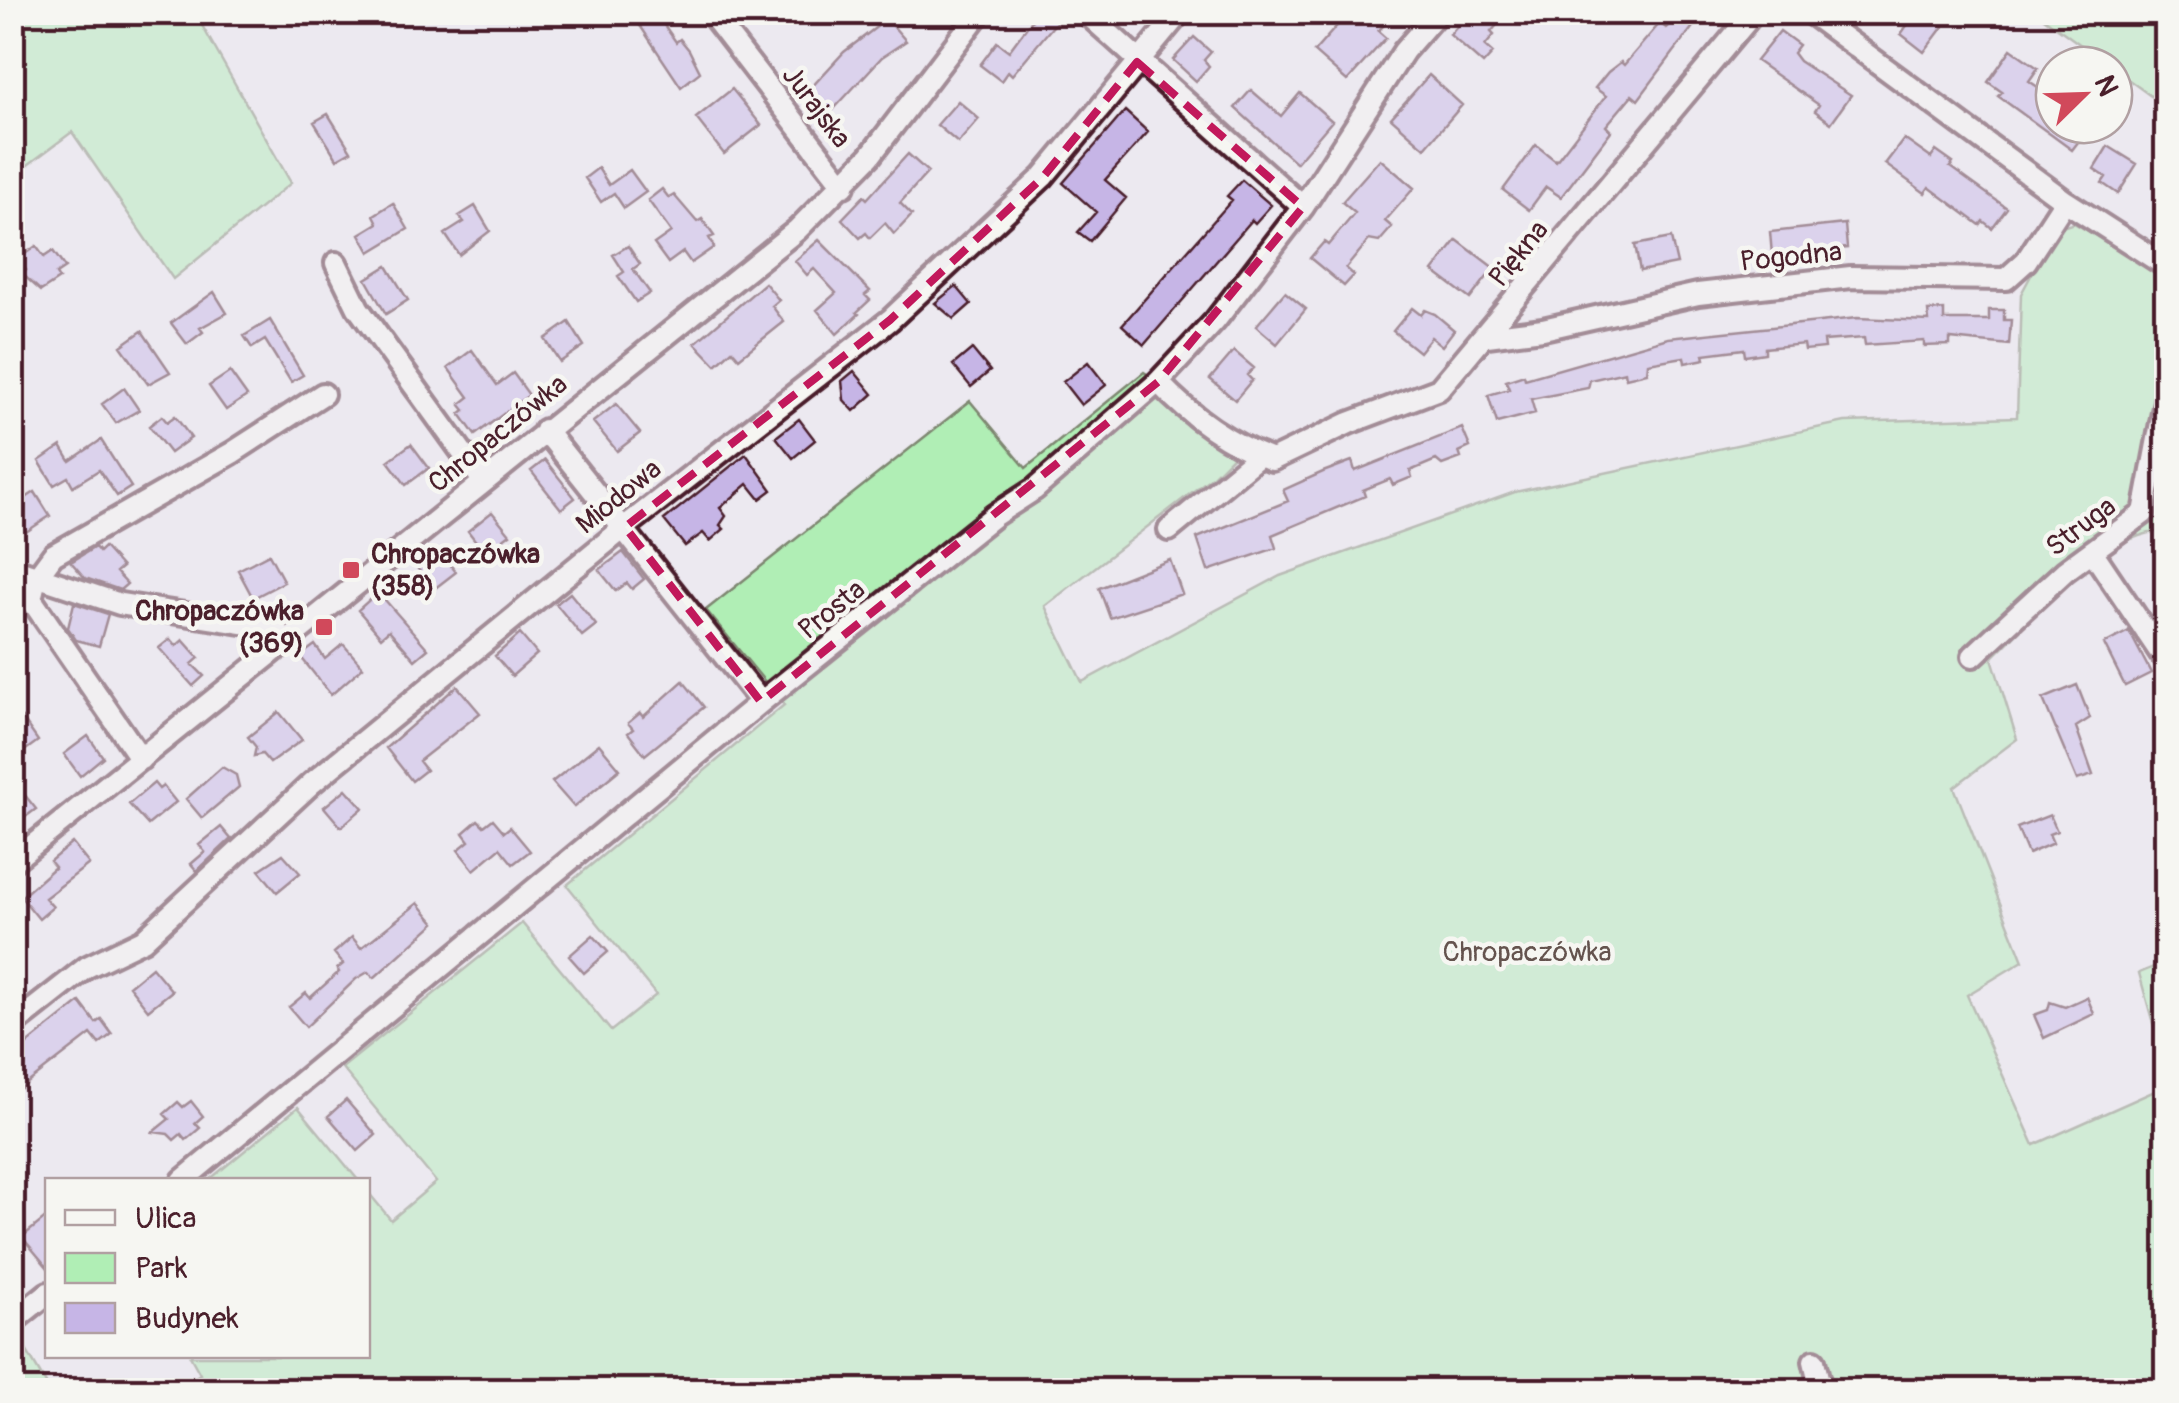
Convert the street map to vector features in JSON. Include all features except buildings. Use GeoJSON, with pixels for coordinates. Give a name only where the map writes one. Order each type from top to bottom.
{"type":"FeatureCollection","features":[{"type":"Feature","properties":{"kind":"street","name":"Jurajska"},"geometry":{"type":"LineString","coordinates":[[710,12],[844,186]]}},
{"type":"Feature","properties":{"kind":"street","name":"Chropaczówka"},"geometry":{"type":"LineString","coordinates":[[12,862],[797,230],[844,186],[980,12]]}},
{"type":"Feature","properties":{"kind":"street"},"geometry":{"type":"LineString","coordinates":[[1084,12],[1303,207]]}},
{"type":"Feature","properties":{"kind":"street","name":"Miodowa"},"geometry":{"type":"LineString","coordinates":[[12,1026],[87,968],[143,940],[312,783],[625,527],[890,320],[1043,177],[1180,12]]}},
{"type":"Feature","properties":{"kind":"street","name":"Prosta"},"geometry":{"type":"LineString","coordinates":[[185,1178],[761,702],[994,516],[1035,489],[1158,382],[1215,321],[1303,207],[1404,51],[1438,12]]}},
{"type":"Feature","properties":{"kind":"street","name":"Piękna"},"geometry":{"type":"LineString","coordinates":[[1169,530],[1266,457],[1439,389],[1754,12]]}},
{"type":"Feature","properties":{"kind":"street"},"geometry":{"type":"LineString","coordinates":[[1810,12],[2065,201],[2165,268]]}},
{"type":"Feature","properties":{"kind":"street","name":"Pogodna"},"geometry":{"type":"LineString","coordinates":[[1487,336],[1543,329],[1698,294],[1851,278],[2006,279],[2026,260],[2065,201]]}},
{"type":"Feature","properties":{"kind":"street"},"geometry":{"type":"LineString","coordinates":[[336,263],[386,350],[483,481]]}},
{"type":"Feature","properties":{"kind":"street"},"geometry":{"type":"LineString","coordinates":[[1158,382],[1181,406],[1240,447],[1266,457]]}},
{"type":"Feature","properties":{"kind":"street"},"geometry":{"type":"LineString","coordinates":[[141,759],[44,625],[30,599],[36,578],[52,555],[232,453],[323,394]]}},
{"type":"Feature","properties":{"kind":"street","name":"Struga"},"geometry":{"type":"LineString","coordinates":[[1973,656],[2092,551],[2144,513],[2165,407]]}},
{"type":"Feature","properties":{"kind":"street"},"geometry":{"type":"LineString","coordinates":[[545,430],[761,702]]}},
{"type":"Feature","properties":{"kind":"street"},"geometry":{"type":"LineString","coordinates":[[2092,551],[2166,661]]}},
{"type":"Feature","properties":{"kind":"street"},"geometry":{"type":"LineString","coordinates":[[12,568],[120,604],[274,628],[284,641]]}},
{"type":"Feature","properties":{"kind":"street"},"geometry":{"type":"LineString","coordinates":[[12,1322],[45,1295]]}},
{"type":"Feature","properties":{"kind":"street"},"geometry":{"type":"LineString","coordinates":[[1814,1361],[1821,1390]]}},
{"type":"Feature","properties":{"kind":"highlighted area"},"geometry":{"type":"Polygon","coordinates":[[[1137,62],[1303,207],[1158,382],[761,702],[625,527],[890,320],[1043,177],[1137,62]]]}},
{"type":"Feature","properties":{"kind":"green space"},"geometry":{"type":"Polygon","coordinates":[[[13,13],[195,13],[291,183],[173,279],[72,132],[13,176],[13,13]]]}},
{"type":"Feature","properties":{"kind":"green space"},"geometry":{"type":"Polygon","coordinates":[[[2037,13],[2166,13],[2166,107],[2134,84],[2134,45],[2081,45],[2037,13]]]}},
{"type":"Feature","properties":{"kind":"green space","name":"Chropaczówka"},"geometry":{"type":"Polygon","coordinates":[[[2074,223],[2166,276],[2166,531],[2118,545],[2095,561],[1992,658],[2017,739],[1954,787],[2023,961],[1967,995],[2034,1145],[2166,1086],[2166,1390],[174,1390],[200,1374],[191,1358],[370,1358],[370,1194],[391,1220],[436,1182],[342,1068],[522,923],[611,1031],[656,995],[567,885],[784,705],[706,610],[970,401],[1026,468],[1144,372],[1248,441],[1213,476],[1045,606],[1082,682],[1280,576],[1515,492],[1845,422],[2017,417],[2021,294],[2056,229],[2074,223]]]}},
{"type":"Feature","properties":{"kind":"green space"},"geometry":{"type":"Polygon","coordinates":[[[2166,962],[2166,1070],[2139,973],[2166,962]]]}},
{"type":"Feature","properties":{"kind":"green space"},"geometry":{"type":"Polygon","coordinates":[[[298,1107],[356,1178],[211,1178],[298,1107]]]}},
{"type":"Feature","properties":{"kind":"green space"},"geometry":{"type":"Polygon","coordinates":[[[19,1338],[50,1390],[13,1390],[13,1344],[19,1338]]]}},
{"type":"Feature","properties":{"kind":"place","name":"Chropaczówka (358)"},"geometry":{"type":"Point","coordinates":[351,570]}},
{"type":"Feature","properties":{"kind":"place","name":"Chropaczówka (369)"},"geometry":{"type":"Point","coordinates":[324,627]}}]}
